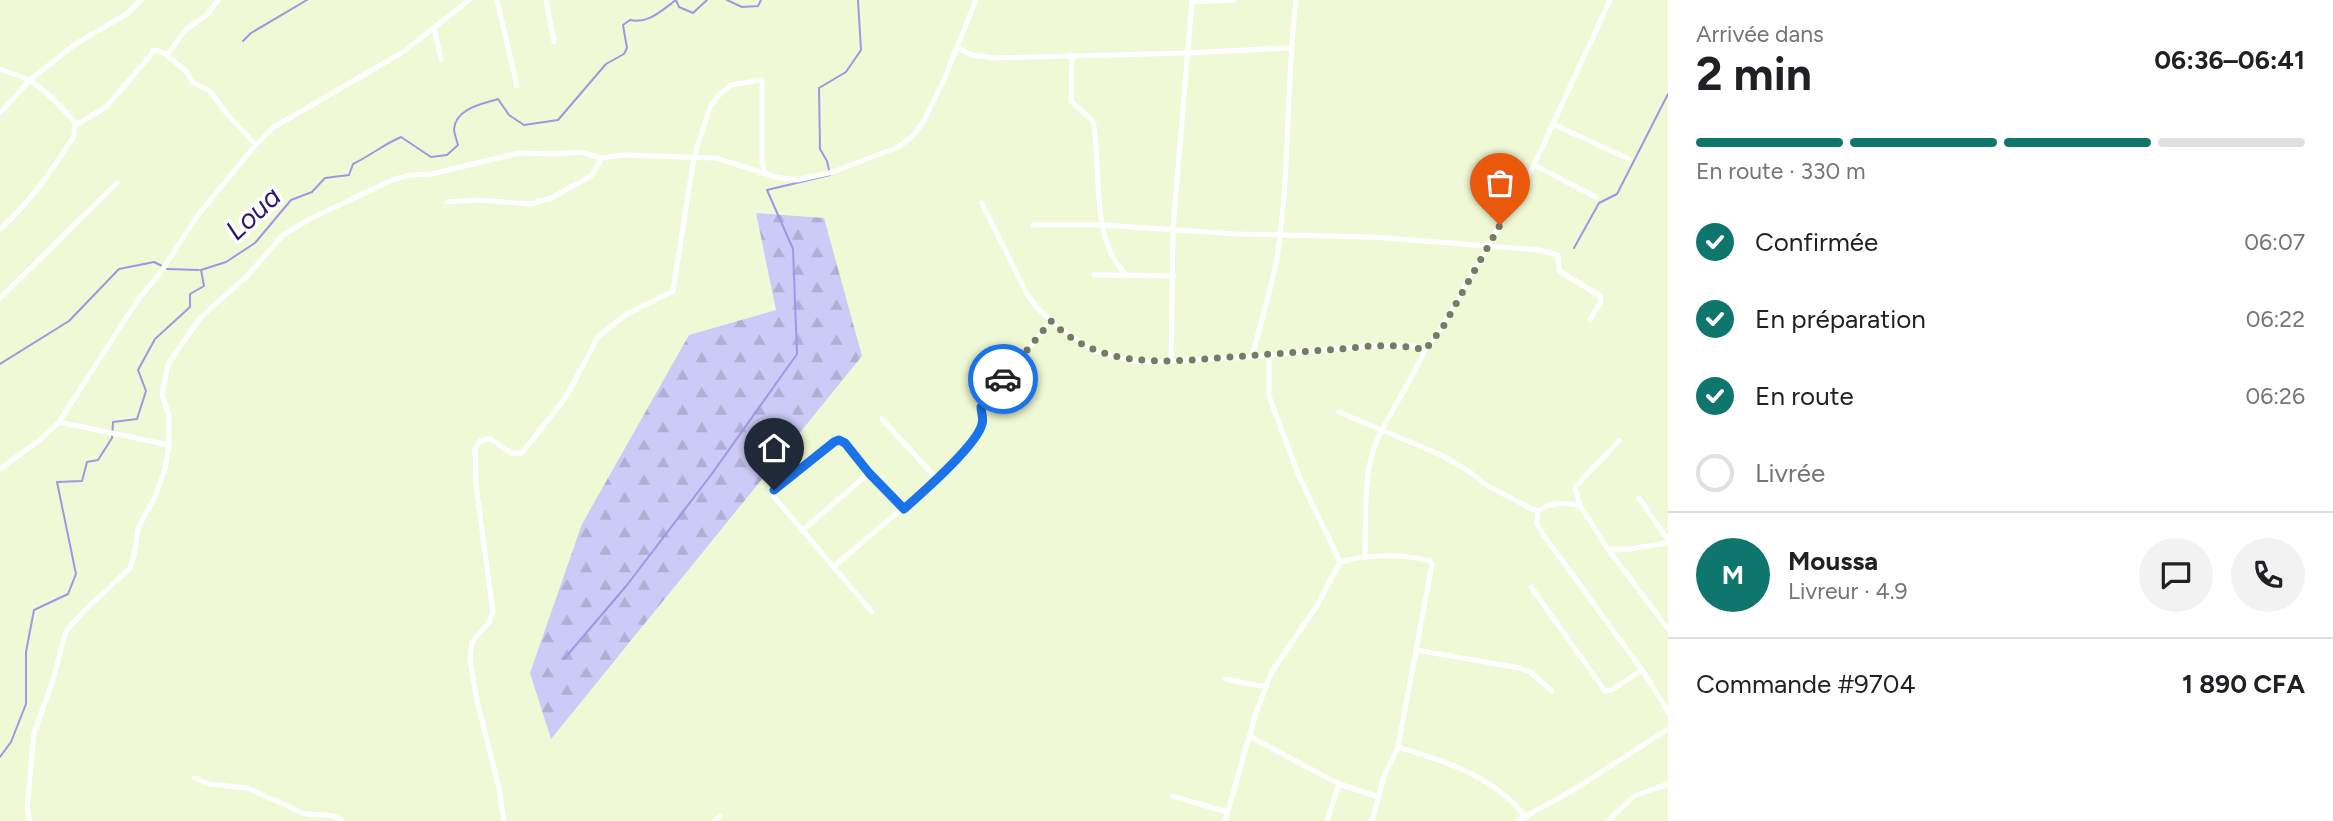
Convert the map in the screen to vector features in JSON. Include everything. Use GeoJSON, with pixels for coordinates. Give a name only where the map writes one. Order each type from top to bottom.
{"type":"FeatureCollection","features":[{"type":"Feature","properties":{"kind":"street"},"geometry":{"type":"LineString","coordinates":[[0,113],[30,80],[74,45],[128,13],[141,0]]}},
{"type":"Feature","properties":{"kind":"street"},"geometry":{"type":"LineString","coordinates":[[165,54],[172,49],[185,30],[207,15],[219,0]]}},
{"type":"Feature","properties":{"kind":"street"},"geometry":{"type":"LineString","coordinates":[[0,469],[59,422],[137,301],[198,215],[274,127],[403,52],[469,0]]}},
{"type":"Feature","properties":{"kind":"street"},"geometry":{"type":"LineString","coordinates":[[497,0],[517,86]]}},
{"type":"Feature","properties":{"kind":"street"},"geometry":{"type":"LineString","coordinates":[[546,0],[554,42]]}},
{"type":"Feature","properties":{"kind":"street"},"geometry":{"type":"LineString","coordinates":[[30,821],[27,808],[34,733],[66,631],[130,568],[138,528],[155,497],[165,468],[169,445],[169,415],[162,396],[168,364],[201,317],[247,276],[283,235],[308,220],[392,180],[432,174],[519,153],[580,152],[602,158],[624,155],[716,158],[776,177],[797,180],[833,172],[898,147],[913,136],[924,121],[958,48],[976,0]]}},
{"type":"Feature","properties":{"kind":"street"},"geometry":{"type":"LineString","coordinates":[[1171,362],[1173,229],[1192,1],[1234,0]]}},
{"type":"Feature","properties":{"kind":"street"},"geometry":{"type":"LineString","coordinates":[[1252,357],[1271,285],[1279,235],[1285,179],[1290,48],[1296,0]]}},
{"type":"Feature","properties":{"kind":"street"},"geometry":{"type":"LineString","coordinates":[[1365,558],[1369,476],[1374,448],[1382,429],[1425,350],[1443,327],[1534,165],[1610,0]]}},
{"type":"Feature","properties":{"kind":"street"},"geometry":{"type":"LineString","coordinates":[[433,28],[441,59]]}},
{"type":"Feature","properties":{"kind":"street"},"geometry":{"type":"LineString","coordinates":[[958,48],[984,57],[1187,54],[1290,48]]}},
{"type":"Feature","properties":{"kind":"street"},"geometry":{"type":"LineString","coordinates":[[76,125],[107,107],[153,50],[165,54],[186,71],[192,82],[210,91],[256,145]]}},
{"type":"Feature","properties":{"kind":"street"},"geometry":{"type":"LineString","coordinates":[[1072,55],[1071,101],[1091,118],[1094,124],[1102,225],[1116,261],[1126,274]]}},
{"type":"Feature","properties":{"kind":"street"},"geometry":{"type":"LineString","coordinates":[[0,69],[30,80],[70,115],[76,125],[74,136],[42,183],[0,229]]}},
{"type":"Feature","properties":{"kind":"street"},"geometry":{"type":"LineString","coordinates":[[504,821],[470,660],[472,642],[489,622],[493,612],[476,485],[475,448],[480,441],[490,439],[512,453],[522,453],[566,397],[598,337],[625,315],[673,291],[694,157],[710,107],[731,85],[762,80],[762,154],[765,172]]}},
{"type":"Feature","properties":{"kind":"street"},"geometry":{"type":"LineString","coordinates":[[1553,124],[1629,159]]}},
{"type":"Feature","properties":{"kind":"street"},"geometry":{"type":"LineString","coordinates":[[447,202],[478,200],[531,204],[551,198],[591,176],[602,158]]}},
{"type":"Feature","properties":{"kind":"street"},"geometry":{"type":"LineString","coordinates":[[1534,165],[1596,197]]}},
{"type":"Feature","properties":{"kind":"street"},"geometry":{"type":"LineString","coordinates":[[0,298],[117,183]]}},
{"type":"Feature","properties":{"kind":"street"},"geometry":{"type":"LineString","coordinates":[[982,203],[1027,294],[1037,308],[1094,351],[1134,361],[1171,362],[1367,346],[1412,346],[1425,350]]}},
{"type":"Feature","properties":{"kind":"street"},"geometry":{"type":"LineString","coordinates":[[1033,225],[1102,225],[1279,235],[1373,237],[1539,250],[1558,255],[1559,270],[1602,299],[1590,320]]}},
{"type":"Feature","properties":{"kind":"street"},"geometry":{"type":"LineString","coordinates":[[1094,275],[1174,276]]}},
{"type":"Feature","properties":{"kind":"street"},"geometry":{"type":"LineString","coordinates":[[833,567],[937,480],[978,432],[983,420],[983,403],[1051,321]]}},
{"type":"Feature","properties":{"kind":"street"},"geometry":{"type":"LineString","coordinates":[[1269,355],[1269,396],[1299,476],[1340,562]]}},
{"type":"Feature","properties":{"kind":"street"},"geometry":{"type":"LineString","coordinates":[[1339,412],[1441,455],[1486,485],[1538,511]]}},
{"type":"Feature","properties":{"kind":"street"},"geometry":{"type":"LineString","coordinates":[[883,419],[937,480]]}},
{"type":"Feature","properties":{"kind":"street"},"geometry":{"type":"LineString","coordinates":[[59,422],[169,445]]}},
{"type":"Feature","properties":{"kind":"street"},"geometry":{"type":"LineString","coordinates":[[872,612],[774,497],[774,490],[837,440],[845,443],[869,473],[904,509]]}},
{"type":"Feature","properties":{"kind":"street"},"geometry":{"type":"LineString","coordinates":[[1619,441],[1575,486],[1580,506],[1608,549],[1668,629]]}},
{"type":"Feature","properties":{"kind":"street"},"geometry":{"type":"LineString","coordinates":[[803,531],[869,473]]}},
{"type":"Feature","properties":{"kind":"street"},"geometry":{"type":"LineString","coordinates":[[1608,549],[1629,549],[1668,542],[1639,498]]}},
{"type":"Feature","properties":{"kind":"street"},"geometry":{"type":"LineString","coordinates":[[1538,511],[1553,504],[1580,506]]}},
{"type":"Feature","properties":{"kind":"street"},"geometry":{"type":"LineString","coordinates":[[1538,511],[1537,524],[1542,533],[1643,670],[1668,712]]}},
{"type":"Feature","properties":{"kind":"street"},"geometry":{"type":"LineString","coordinates":[[1340,562],[1365,558],[1418,558],[1432,564],[1398,747],[1384,776],[1372,821]]}},
{"type":"Feature","properties":{"kind":"street"},"geometry":{"type":"LineString","coordinates":[[1225,821],[1266,687],[1277,664],[1318,604],[1340,562]]}},
{"type":"Feature","properties":{"kind":"street"},"geometry":{"type":"LineString","coordinates":[[1531,587],[1605,691],[1612,690],[1643,670]]}},
{"type":"Feature","properties":{"kind":"street"},"geometry":{"type":"LineString","coordinates":[[1416,650],[1520,668],[1530,672],[1552,691]]}},
{"type":"Feature","properties":{"kind":"street"},"geometry":{"type":"LineString","coordinates":[[1225,679],[1266,687]]}},
{"type":"Feature","properties":{"kind":"street"},"geometry":{"type":"LineString","coordinates":[[1518,821],[1578,787],[1668,729]]}},
{"type":"Feature","properties":{"kind":"street"},"geometry":{"type":"LineString","coordinates":[[1249,736],[1339,785],[1379,797]]}},
{"type":"Feature","properties":{"kind":"street"},"geometry":{"type":"LineString","coordinates":[[1398,747],[1444,761],[1479,778],[1516,804],[1525,816]]}},
{"type":"Feature","properties":{"kind":"street"},"geometry":{"type":"LineString","coordinates":[[195,778],[209,784],[247,788],[303,814],[335,815],[342,821]]}},
{"type":"Feature","properties":{"kind":"street"},"geometry":{"type":"LineString","coordinates":[[1608,821],[1634,796],[1668,784]]}},
{"type":"Feature","properties":{"kind":"street"},"geometry":{"type":"LineString","coordinates":[[1327,821],[1339,785]]}},
{"type":"Feature","properties":{"kind":"street"},"geometry":{"type":"LineString","coordinates":[[1172,796],[1227,812]]}},
{"type":"Feature","properties":{"kind":"street"},"geometry":{"type":"LineString","coordinates":[[715,821],[720,816]]}},
{"type":"Feature","properties":{"kind":"green space"},"geometry":{"type":"Polygon","coordinates":[[[756,213],[824,218],[862,356],[551,739],[530,673],[582,524],[689,335],[776,310],[756,213]]]}},
{"type":"Feature","properties":{"kind":"waterway"},"geometry":{"type":"LineString","coordinates":[[243,41],[251,33],[307,0]]}},
{"type":"Feature","properties":{"kind":"waterway","name":"Loua"},"geometry":{"type":"LineString","coordinates":[[0,757],[11,742],[26,704],[26,652],[34,610],[68,594],[76,574],[57,482],[82,481],[87,462],[98,460],[112,438],[113,422],[137,419],[146,391],[138,370],[155,339],[190,307],[190,294],[204,286],[201,270],[226,262],[255,243],[291,200],[312,192],[325,178],[349,175],[353,164],[401,137],[431,157],[447,155],[458,145],[454,129],[460,116],[471,108],[498,99],[509,115],[524,125],[558,120],[606,64],[624,54],[627,48],[623,25],[630,20],[649,18],[676,0],[679,7],[693,13],[707,0]]}},
{"type":"Feature","properties":{"kind":"waterway","name":"Loua"},"geometry":{"type":"LineString","coordinates":[[727,0],[742,7],[758,6],[761,0]]}},
{"type":"Feature","properties":{"kind":"waterway"},"geometry":{"type":"LineString","coordinates":[[829,170],[820,149],[819,88],[846,72],[861,50],[858,0]]}},
{"type":"Feature","properties":{"kind":"waterway"},"geometry":{"type":"LineString","coordinates":[[1574,248],[1599,203],[1617,194],[1668,94]]}},
{"type":"Feature","properties":{"kind":"waterway"},"geometry":{"type":"LineString","coordinates":[[564,659],[627,585],[711,475],[797,354],[793,249],[767,190],[830,175]]}},
{"type":"Feature","properties":{"kind":"waterway"},"geometry":{"type":"LineString","coordinates":[[0,364],[69,321],[119,269],[154,262],[162,266]]}},
{"type":"Feature","properties":{"kind":"waterway"},"geometry":{"type":"LineString","coordinates":[[167,269],[199,270]]}},
{"type":"Feature","properties":{"kind":"way so far"},"geometry":{"type":"LineString","coordinates":[[1003,379],[1051,321],[1094,351],[1134,361],[1171,362],[1252,357],[1367,346],[1412,346],[1425,350],[1443,327],[1500,225]]}},
{"type":"Feature","properties":{"kind":"route"},"geometry":{"type":"LineString","coordinates":[[774,490],[839,440],[845,443],[869,473],[904,509],[943,474],[978,432],[983,420],[981,407],[1003,379]]}}]}
